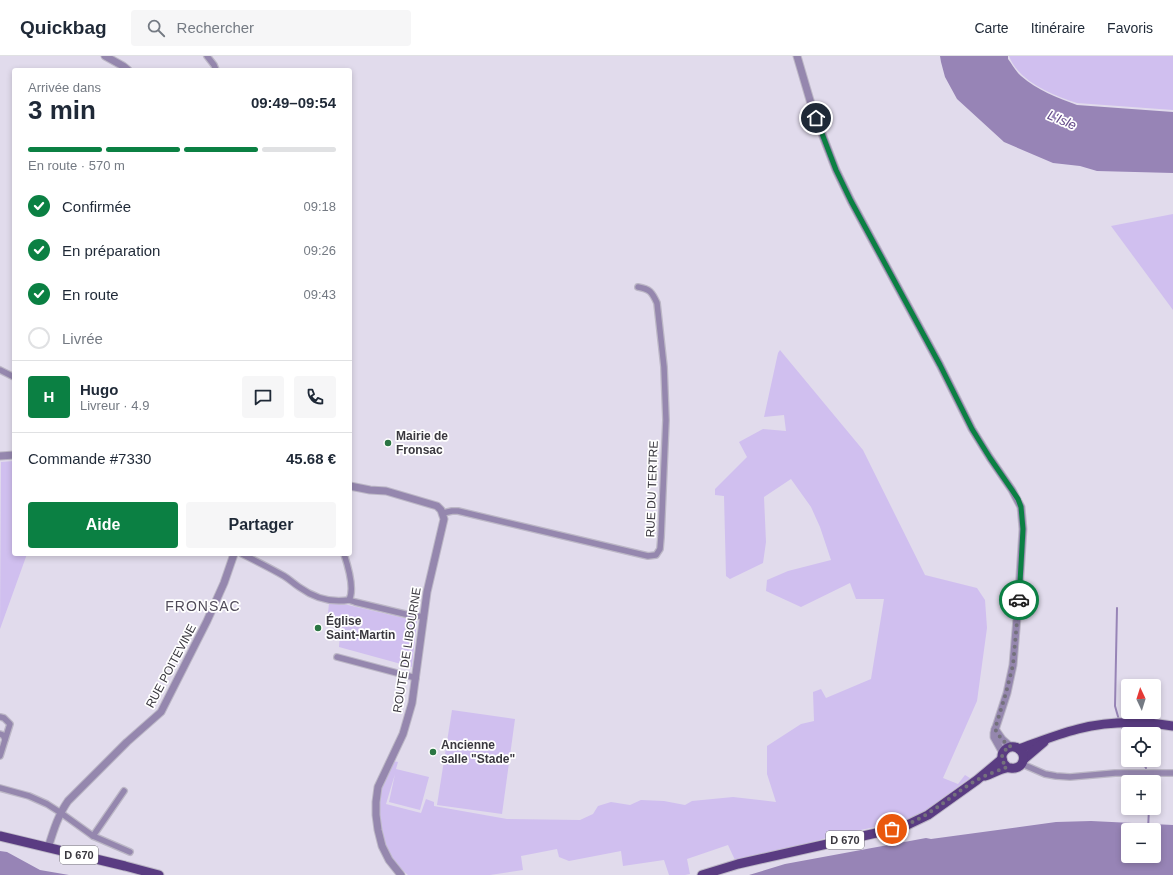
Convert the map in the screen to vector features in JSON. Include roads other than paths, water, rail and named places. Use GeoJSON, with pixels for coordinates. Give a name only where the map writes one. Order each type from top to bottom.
{"type":"FeatureCollection","features":[{"type":"Feature","properties":{"kind":"main road"},"geometry":{"type":"LineString","coordinates":[[1048,739],[1017,768],[1014,769],[1004,765],[1002,756],[1005,750],[1092,726],[1137,723],[1173,726]]}},
{"type":"Feature","properties":{"kind":"main road"},"geometry":{"type":"LineString","coordinates":[[1015,748],[1023,753],[1023,762]]}},
{"type":"Feature","properties":{"kind":"main road","name":"D 670"},"geometry":{"type":"LineString","coordinates":[[702,875],[738,864],[902,827],[928,815],[977,780],[1002,756]]}},
{"type":"Feature","properties":{"kind":"main road","name":"D 670"},"geometry":{"type":"LineString","coordinates":[[977,780],[1007,767]]}},
{"type":"Feature","properties":{"kind":"main road","name":"D 670"},"geometry":{"type":"LineString","coordinates":[[0,836],[159,875]]}},
{"type":"Feature","properties":{"kind":"street"},"geometry":{"type":"LineString","coordinates":[[104,56],[126,68]]}},
{"type":"Feature","properties":{"kind":"street"},"geometry":{"type":"LineString","coordinates":[[208,56],[215,68]]}},
{"type":"Feature","properties":{"kind":"street"},"geometry":{"type":"LineString","coordinates":[[797,56],[812,107],[836,170],[851,201],[940,365],[972,429],[1012,490],[1021,507],[1023,529],[1013,665],[994,733],[994,737],[1002,756]]}},
{"type":"Feature","properties":{"kind":"street","name":"RUE DU TERTRE"},"geometry":{"type":"LineString","coordinates":[[443,513],[458,511],[648,556],[656,555],[660,549],[661,537],[666,420],[664,367],[657,303],[652,293],[645,288],[638,287]]}},
{"type":"Feature","properties":{"kind":"street"},"geometry":{"type":"LineString","coordinates":[[0,370],[12,376]]}},
{"type":"Feature","properties":{"kind":"street"},"geometry":{"type":"LineString","coordinates":[[0,456],[12,455]]}},
{"type":"Feature","properties":{"kind":"street"},"geometry":{"type":"LineString","coordinates":[[352,486],[386,491],[437,506],[443,513]]}},
{"type":"Feature","properties":{"kind":"street","name":"ROUTE DE LIBOURNE"},"geometry":{"type":"LineString","coordinates":[[401,875],[389,860],[382,846],[378,830],[376,802],[378,787],[405,728],[412,703],[427,592],[443,525],[443,513]]}},
{"type":"Feature","properties":{"kind":"street","name":"RUE POITEVINE"},"geometry":{"type":"LineString","coordinates":[[48,848],[54,828],[68,801],[127,742],[161,712],[207,621],[224,583],[233,556]]}},
{"type":"Feature","properties":{"kind":"street"},"geometry":{"type":"LineString","coordinates":[[246,556],[285,576],[310,594],[326,599],[342,601],[349,600],[391,611],[424,617]]}},
{"type":"Feature","properties":{"kind":"street"},"geometry":{"type":"LineString","coordinates":[[344,556],[351,584],[351,596],[349,600]]}},
{"type":"Feature","properties":{"kind":"street"},"geometry":{"type":"LineString","coordinates":[[337,657],[416,678]]}},
{"type":"Feature","properties":{"kind":"street"},"geometry":{"type":"LineString","coordinates":[[0,717],[4,718],[10,724],[0,756]]}},
{"type":"Feature","properties":{"kind":"street"},"geometry":{"type":"LineString","coordinates":[[995,729],[1002,740],[1015,748]]}},
{"type":"Feature","properties":{"kind":"street"},"geometry":{"type":"LineString","coordinates":[[0,734],[3,734],[5,739]]}},
{"type":"Feature","properties":{"kind":"street"},"geometry":{"type":"LineString","coordinates":[[1023,762],[1045,774],[1056,776],[1070,777],[1115,773],[1173,773]]}},
{"type":"Feature","properties":{"kind":"street"},"geometry":{"type":"LineString","coordinates":[[0,788],[29,796],[48,804],[93,836],[130,852]]}},
{"type":"Feature","properties":{"kind":"street"},"geometry":{"type":"LineString","coordinates":[[93,836],[124,791]]}},
{"type":"Feature","properties":{"kind":"water","name":"L'Isle"},"geometry":{"type":"Polygon","coordinates":[[[940,56],[1008,56],[1008,59],[1019,74],[1027,81],[1048,93],[1077,105],[1173,112],[1173,173],[1097,171],[1080,166],[1053,163],[1004,142],[957,99],[945,77],[940,56]]]}},
{"type":"Feature","properties":{"kind":"water"},"geometry":{"type":"Polygon","coordinates":[[[1091,821],[1132,823],[1121,823],[1121,863],[1161,863],[1161,824],[1173,825],[1173,875],[749,875],[785,864],[926,838],[931,839],[1056,822],[1091,821]]]}},
{"type":"Feature","properties":{"kind":"water"},"geometry":{"type":"Polygon","coordinates":[[[0,851],[7,852],[40,870],[69,875],[0,875],[0,851]]]}},
{"type":"Feature","properties":{"kind":"waterway"},"geometry":{"type":"LineString","coordinates":[[1117,608],[1115,706],[1119,720]]}},
{"type":"Feature","properties":{"kind":"waterway"},"geometry":{"type":"LineString","coordinates":[[1148,823],[1149,815]]}},
{"type":"Feature","properties":{"kind":"place","name":"Mairie de Fronsac"},"geometry":{"type":"Point","coordinates":[388,443]}},
{"type":"Feature","properties":{"kind":"place","name":"Église Saint-Martin"},"geometry":{"type":"Point","coordinates":[318,628]}},
{"type":"Feature","properties":{"kind":"place","name":"Ancienne salle \"Stade\""},"geometry":{"type":"Point","coordinates":[433,752]}},
{"type":"Feature","properties":{"kind":"district","name":"FRONSAC"},"geometry":{"type":"Point","coordinates":[203,606]}}]}
